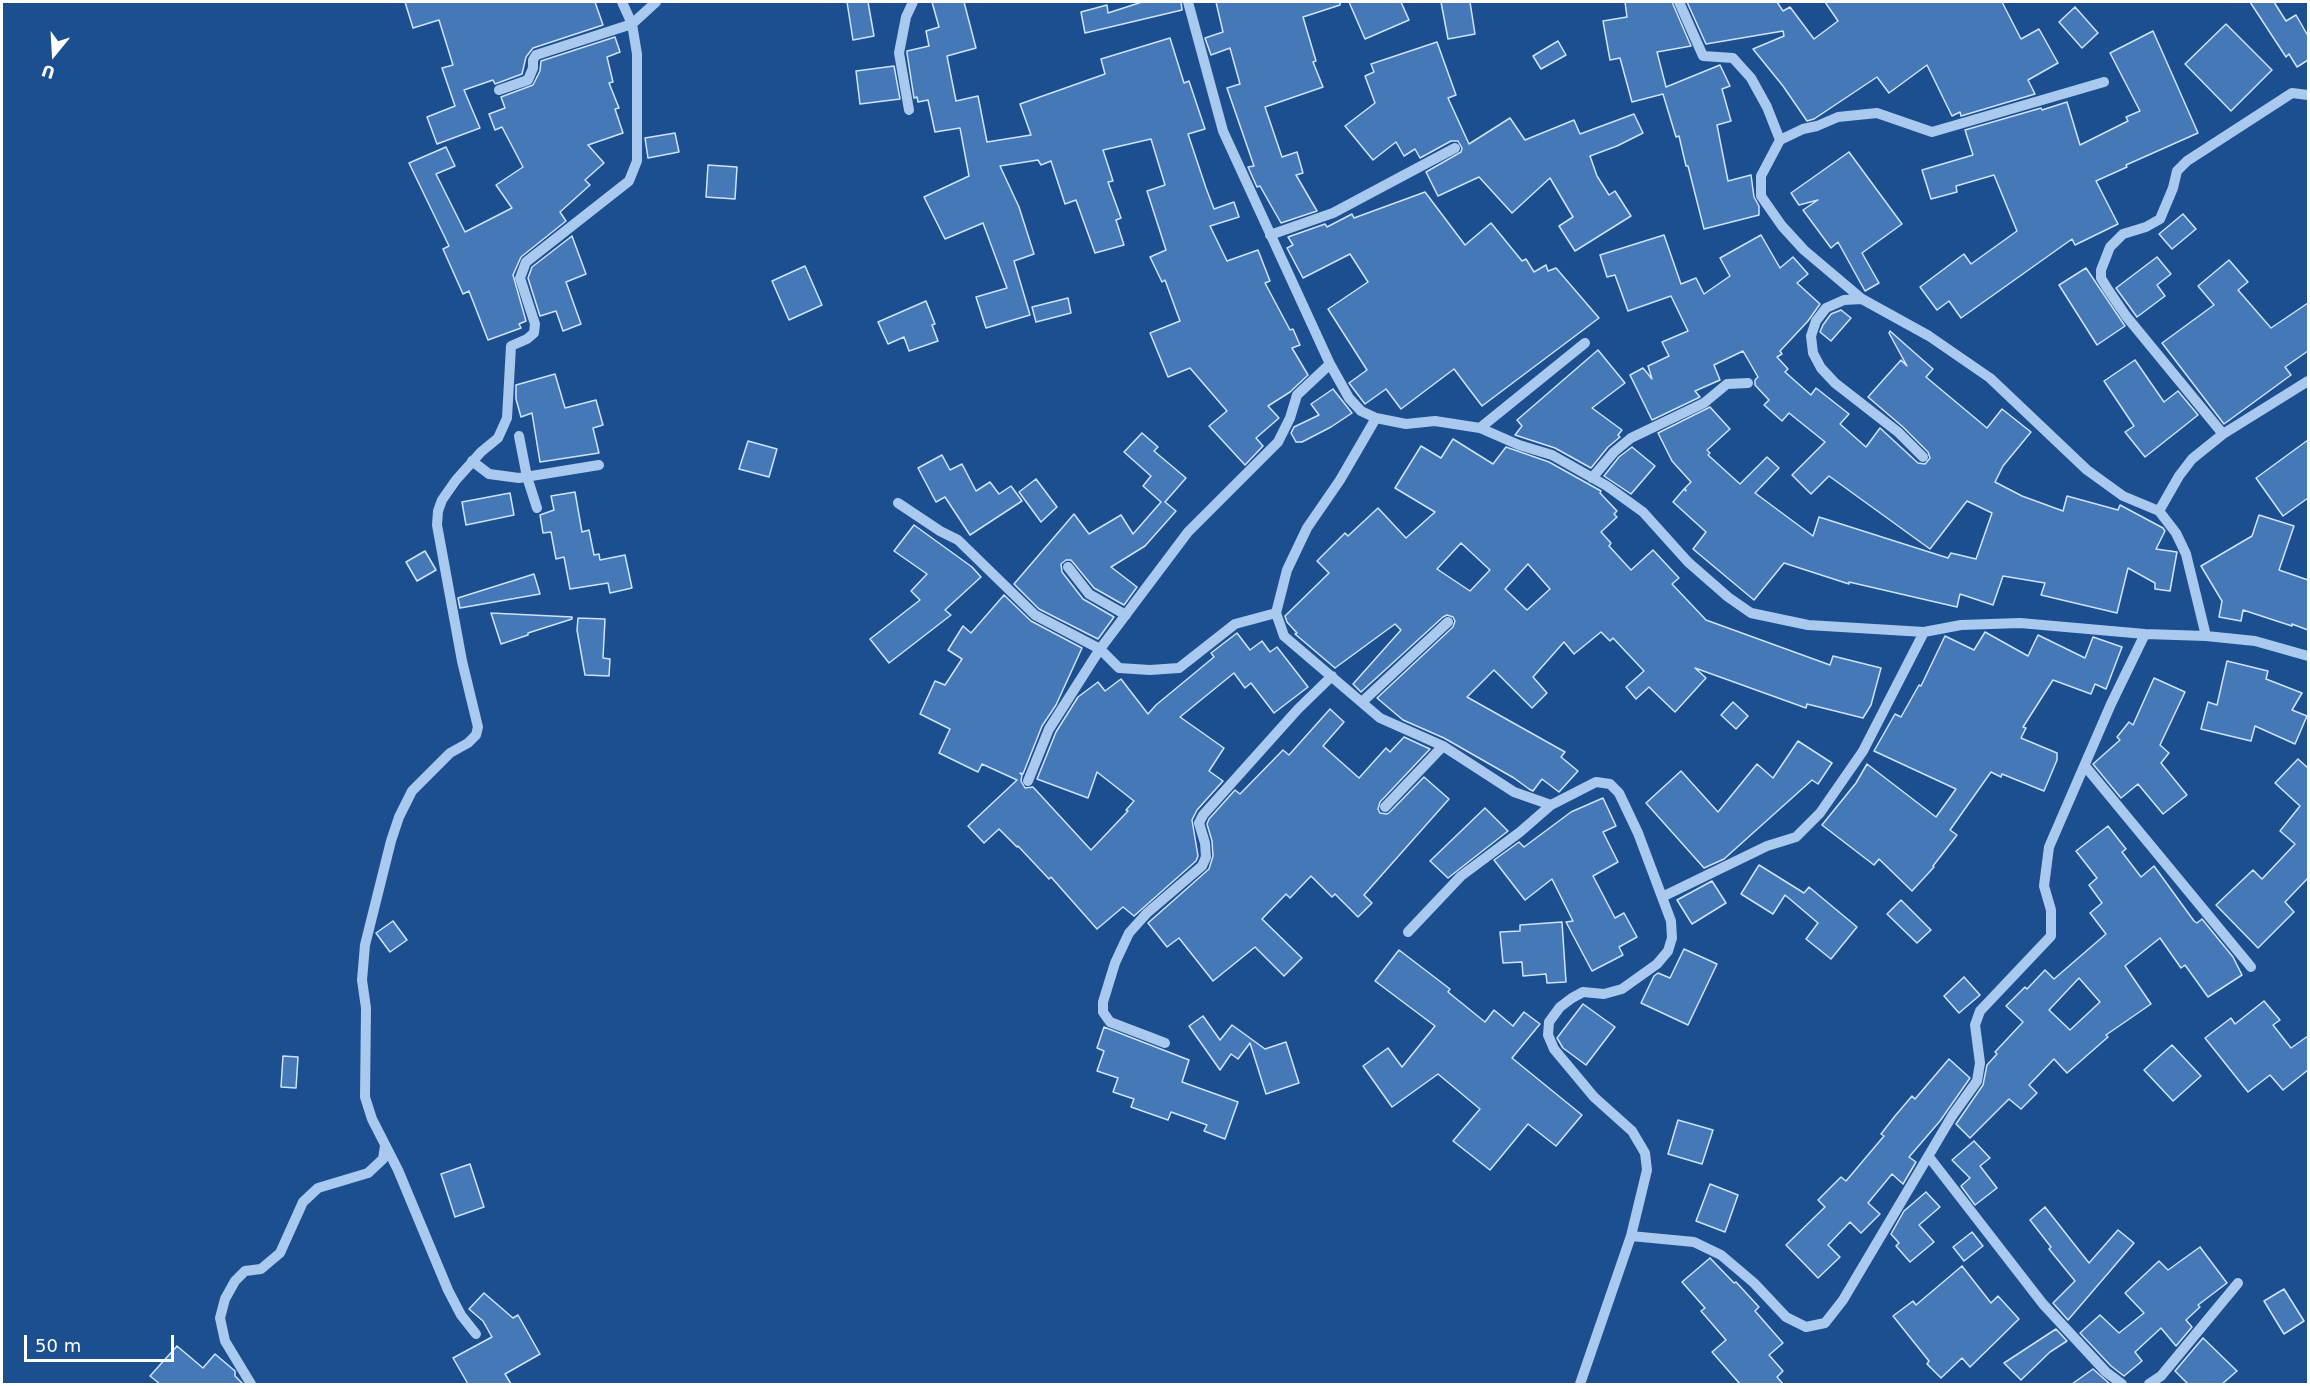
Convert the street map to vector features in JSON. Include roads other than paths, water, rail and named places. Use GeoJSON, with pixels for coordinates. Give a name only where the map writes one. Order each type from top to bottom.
{"type":"FeatureCollection","features":[{"type":"Feature","properties":{"kind":"street"},"geometry":{"type":"LineString","coordinates":[[476,1334],[461,1315],[448,1290],[398,1170],[372,1119],[365,1097],[366,1008],[362,980],[365,945],[391,841],[412,791],[450,753],[468,743],[476,735],[478,727],[462,661],[437,525],[438,511],[442,500],[472,461],[498,438],[507,418],[511,346],[534,333],[535,324],[520,278],[526,262],[629,181],[637,161],[637,54],[632,24],[622,2]]}},
{"type":"Feature","properties":{"kind":"street"},"geometry":{"type":"LineString","coordinates":[[499,90],[528,80],[533,68],[532,60],[536,55],[632,24],[656,2]]}},
{"type":"Feature","properties":{"kind":"street"},"geometry":{"type":"LineString","coordinates":[[909,110],[899,53],[906,17],[913,2]]}},
{"type":"Feature","properties":{"kind":"street"},"geometry":{"type":"LineString","coordinates":[[1188,2],[1223,131],[1330,364],[1349,398],[1361,411],[1376,418],[1406,424],[1435,421],[1480,428],[1520,445],[1552,455],[1643,512],[1688,562],[1728,597],[1751,613],[1808,625],[1924,632],[1961,625],[2020,623],[2145,634],[2206,636],[2255,641],[2308,656]]}},
{"type":"Feature","properties":{"kind":"street"},"geometry":{"type":"LineString","coordinates":[[1679,2],[1703,56],[1733,58],[1751,78],[1767,106],[1780,140]]}},
{"type":"Feature","properties":{"kind":"street"},"geometry":{"type":"LineString","coordinates":[[2104,82],[1932,132],[1877,113],[1838,117],[1780,140],[1761,176],[1761,196],[1782,226],[1804,250],[1862,299],[1929,336],[1990,378],[2087,470],[2123,496],[2159,511],[2176,534],[2186,554],[2206,636]]}},
{"type":"Feature","properties":{"kind":"street"},"geometry":{"type":"LineString","coordinates":[[2223,434],[2126,316],[2107,288],[2101,270],[2110,248],[2123,234],[2146,228],[2160,219],[2173,188],[2177,171],[2187,161],[2292,93],[2308,95]]}},
{"type":"Feature","properties":{"kind":"street"},"geometry":{"type":"LineString","coordinates":[[1270,235],[1333,213],[1455,148]]}},
{"type":"Feature","properties":{"kind":"street"},"geometry":{"type":"LineString","coordinates":[[1862,299],[1844,300],[1826,308],[1816,321],[1811,336],[1814,353],[1821,368],[1834,383],[1898,432],[1923,457]]}},
{"type":"Feature","properties":{"kind":"street"},"geometry":{"type":"LineString","coordinates":[[1480,428],[1585,344]]}},
{"type":"Feature","properties":{"kind":"street"},"geometry":{"type":"LineString","coordinates":[[1028,781],[1049,729],[1100,649],[1188,532],[1278,442],[1290,418],[1297,395],[1330,364]]}},
{"type":"Feature","properties":{"kind":"street"},"geometry":{"type":"LineString","coordinates":[[2159,511],[2179,476],[2192,459],[2223,434],[2308,381]]}},
{"type":"Feature","properties":{"kind":"street"},"geometry":{"type":"LineString","coordinates":[[1592,478],[1614,452],[1631,438],[1704,403],[1727,384],[1748,383]]}},
{"type":"Feature","properties":{"kind":"street"},"geometry":{"type":"LineString","coordinates":[[1376,418],[1340,480],[1307,528],[1287,570],[1276,613],[1284,636],[1380,718],[1443,746],[1514,792],[1551,805]]}},
{"type":"Feature","properties":{"kind":"street"},"geometry":{"type":"LineString","coordinates":[[519,435],[527,477],[537,508]]}},
{"type":"Feature","properties":{"kind":"street"},"geometry":{"type":"LineString","coordinates":[[472,461],[489,474],[527,477],[599,465]]}},
{"type":"Feature","properties":{"kind":"street"},"geometry":{"type":"LineString","coordinates":[[898,503],[958,540],[1035,615],[1100,649],[1119,668],[1150,670],[1179,668],[1235,624],[1276,613]]}},
{"type":"Feature","properties":{"kind":"street"},"geometry":{"type":"LineString","coordinates":[[1068,567],[1089,594],[1126,615]]}},
{"type":"Feature","properties":{"kind":"street"},"geometry":{"type":"LineString","coordinates":[[1362,702],[1448,622]]}},
{"type":"Feature","properties":{"kind":"street"},"geometry":{"type":"LineString","coordinates":[[1662,897],[1767,846],[1796,837],[1820,813],[1863,751],[1924,632]]}},
{"type":"Feature","properties":{"kind":"street"},"geometry":{"type":"LineString","coordinates":[[1631,1236],[1694,1242],[1721,1255],[1754,1283],[1786,1317],[1806,1327],[1826,1323],[1844,1300],[1952,1116],[1977,1081],[1980,1063],[1974,1025],[1980,1011],[2050,936],[2051,910],[2044,886],[2049,848],[2111,704],[2145,634]]}},
{"type":"Feature","properties":{"kind":"street"},"geometry":{"type":"LineString","coordinates":[[1165,1043],[1110,1022],[1103,1012],[1102,1002],[1115,963],[1129,933],[1147,913],[1202,866],[1206,857],[1206,843],[1199,823],[1203,815],[1298,709],[1332,676]]}},
{"type":"Feature","properties":{"kind":"street"},"geometry":{"type":"LineString","coordinates":[[1385,807],[1443,746]]}},
{"type":"Feature","properties":{"kind":"street"},"geometry":{"type":"LineString","coordinates":[[2085,766],[2251,967]]}},
{"type":"Feature","properties":{"kind":"street"},"geometry":{"type":"LineString","coordinates":[[1408,932],[1461,876],[1520,832],[1551,805],[1596,782],[1610,784],[1619,793],[1638,833],[1671,921],[1672,938],[1668,951],[1657,964],[1622,988],[1604,994],[1583,992],[1560,1007],[1549,1022],[1548,1035],[1554,1048],[1594,1096],[1632,1131],[1645,1153],[1647,1170],[1631,1236],[1580,1384]]}},
{"type":"Feature","properties":{"kind":"street"},"geometry":{"type":"LineString","coordinates":[[251,1384],[225,1341],[220,1318],[225,1299],[235,1281],[245,1271],[261,1269],[280,1253],[303,1202],[310,1195],[318,1188],[368,1173],[383,1160],[385,1146]]}},
{"type":"Feature","properties":{"kind":"street"},"geometry":{"type":"LineString","coordinates":[[1929,1157],[2043,1304],[2098,1364],[2122,1384]]}},
{"type":"Feature","properties":{"kind":"street"},"geometry":{"type":"LineString","coordinates":[[2149,1384],[2161,1376],[2238,1283]]}}]}
